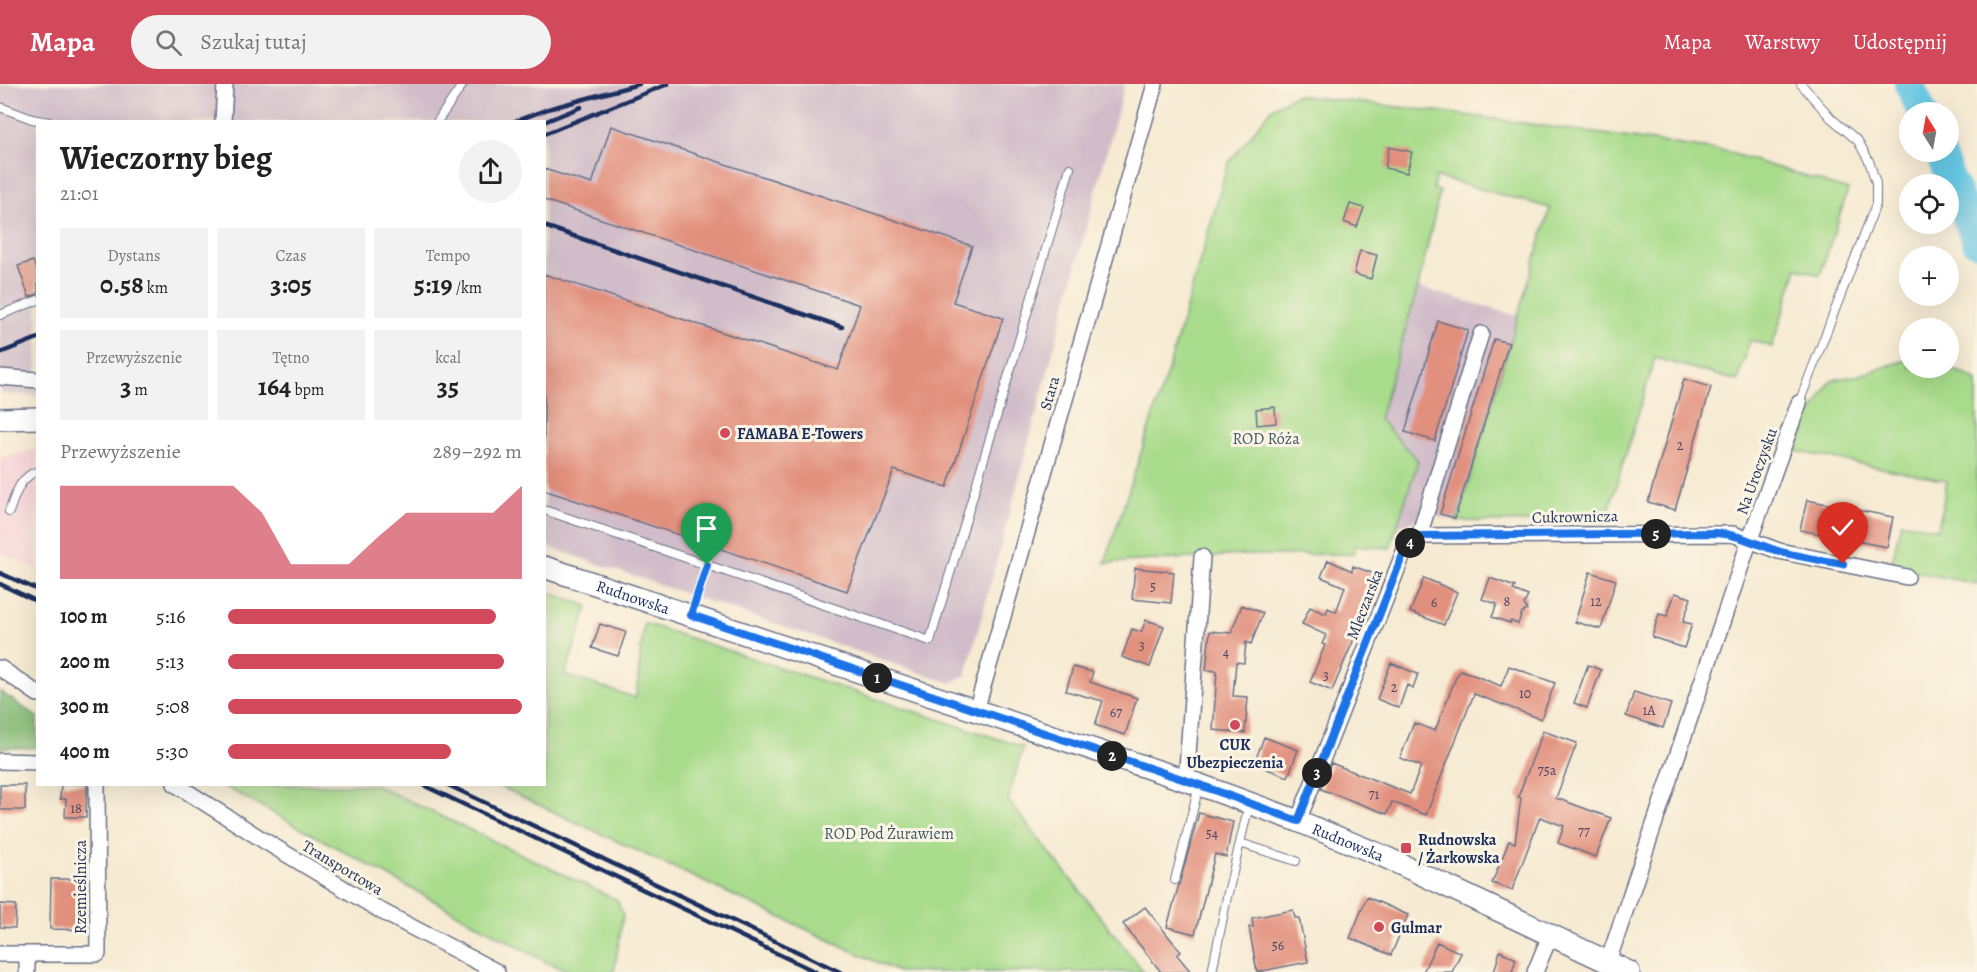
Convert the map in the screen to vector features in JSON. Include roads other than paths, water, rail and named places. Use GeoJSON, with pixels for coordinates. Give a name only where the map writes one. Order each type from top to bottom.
{"type":"FeatureCollection","features":[{"type":"Feature","properties":{"kind":"main road"},"geometry":{"type":"LineString","coordinates":[[0,419],[36,418]]}},
{"type":"Feature","properties":{"kind":"main road","name":"Rudnowska"},"geometry":{"type":"LineString","coordinates":[[546,568],[1250,803],[1385,857],[1629,972]]}},
{"type":"Feature","properties":{"kind":"street"},"geometry":{"type":"LineString","coordinates":[[223,120],[225,84]]}},
{"type":"Feature","properties":{"kind":"street","name":"Stara"},"geometry":{"type":"LineString","coordinates":[[976,711],[1155,84]]}},
{"type":"Feature","properties":{"kind":"street","name":"Mleczarska"},"geometry":{"type":"LineString","coordinates":[[1298,821],[1406,547],[1419,536],[1481,334]]}},
{"type":"Feature","properties":{"kind":"street"},"geometry":{"type":"LineString","coordinates":[[0,377],[36,380]]}},
{"type":"Feature","properties":{"kind":"street","name":"Na Uroczysku"},"geometry":{"type":"LineString","coordinates":[[1608,962],[1750,539],[1800,403]]}},
{"type":"Feature","properties":{"kind":"street","name":"Cukrownicza"},"geometry":{"type":"LineString","coordinates":[[1419,536],[1733,534],[1779,551],[1906,577]]}},
{"type":"Feature","properties":{"kind":"street"},"geometry":{"type":"LineString","coordinates":[[1192,782],[1187,769],[1202,557]]}},
{"type":"Feature","properties":{"kind":"street"},"geometry":{"type":"LineString","coordinates":[[0,668],[36,693]]}},
{"type":"Feature","properties":{"kind":"street"},"geometry":{"type":"LineString","coordinates":[[0,762],[36,762]]}},
{"type":"Feature","properties":{"kind":"street","name":"Rzemieślnicza"},"geometry":{"type":"LineString","coordinates":[[0,954],[98,954],[97,786]]}},
{"type":"Feature","properties":{"kind":"street","name":"Transportowa"},"geometry":{"type":"LineString","coordinates":[[178,786],[262,840],[383,912],[492,971]]}},
{"type":"Feature","properties":{"kind":"street"},"geometry":{"type":"LineString","coordinates":[[1537,971],[1550,936]]}},
{"type":"Feature","properties":{"kind":"street"},"geometry":{"type":"LineString","coordinates":[[27,954],[27,972]]}},
{"type":"Feature","properties":{"kind":"lane"},"geometry":{"type":"LineString","coordinates":[[438,120],[463,84]]}},
{"type":"Feature","properties":{"kind":"lane","name":"Na Uroczysku"},"geometry":{"type":"LineString","coordinates":[[1800,403],[1876,204],[1876,183],[1869,161],[1858,141],[1831,118],[1801,84]]}},
{"type":"Feature","properties":{"kind":"lane"},"geometry":{"type":"LineString","coordinates":[[0,107],[38,120]]}},
{"type":"Feature","properties":{"kind":"lane"},"geometry":{"type":"LineString","coordinates":[[546,511],[930,641],[1070,168]]}},
{"type":"Feature","properties":{"kind":"lane"},"geometry":{"type":"LineString","coordinates":[[0,315],[36,301]]}},
{"type":"Feature","properties":{"kind":"lane"},"geometry":{"type":"LineString","coordinates":[[9,512],[21,481],[36,472]]}},
{"type":"Feature","properties":{"kind":"lane"},"geometry":{"type":"LineString","coordinates":[[691,615],[707,565]]}},
{"type":"Feature","properties":{"kind":"lane"},"geometry":{"type":"LineString","coordinates":[[1175,880],[1192,782]]}},
{"type":"Feature","properties":{"kind":"lane"},"geometry":{"type":"LineString","coordinates":[[1212,972],[1227,897],[1250,803]]}},
{"type":"Feature","properties":{"kind":"lane"},"geometry":{"type":"LineString","coordinates":[[1240,843],[1296,861]]}},
{"type":"Feature","properties":{"kind":"waterway"},"geometry":{"type":"LineString","coordinates":[[1909,84],[1917,102]]}},
{"type":"Feature","properties":{"kind":"waterway"},"geometry":{"type":"LineString","coordinates":[[1943,162],[1977,242]]}},
{"type":"Feature","properties":{"kind":"railway"},"geometry":{"type":"LineString","coordinates":[[518,120],[548,109],[639,84]]}},
{"type":"Feature","properties":{"kind":"railway"},"geometry":{"type":"LineString","coordinates":[[546,133],[668,84]]}},
{"type":"Feature","properties":{"kind":"railway"},"geometry":{"type":"LineString","coordinates":[[546,121],[581,107]]}},
{"type":"Feature","properties":{"kind":"railway"},"geometry":{"type":"LineString","coordinates":[[546,227],[842,327]]}},
{"type":"Feature","properties":{"kind":"railway"},"geometry":{"type":"LineString","coordinates":[[0,353],[36,339]]}},
{"type":"Feature","properties":{"kind":"railway"},"geometry":{"type":"LineString","coordinates":[[0,573],[36,589]]}},
{"type":"Feature","properties":{"kind":"railway"},"geometry":{"type":"LineString","coordinates":[[0,584],[36,601]]}},
{"type":"Feature","properties":{"kind":"railway"},"geometry":{"type":"LineString","coordinates":[[425,786],[816,972]]}},
{"type":"Feature","properties":{"kind":"railway"},"geometry":{"type":"LineString","coordinates":[[450,786],[840,972]]}},
{"type":"Feature","properties":{"kind":"place","name":"FAMABA E-Towers"},"geometry":{"type":"Point","coordinates":[725,433]}},
{"type":"Feature","properties":{"kind":"place","name":"CUK Ubezpieczenia"},"geometry":{"type":"Point","coordinates":[1235,725]}},
{"type":"Feature","properties":{"kind":"place","name":"Rudnowska / Żarkowska"},"geometry":{"type":"Point","coordinates":[1406,848]}},
{"type":"Feature","properties":{"kind":"place","name":"Gulmar"},"geometry":{"type":"Point","coordinates":[1379,927]}},
{"type":"Feature","properties":{"kind":"park label","name":"ROD Róża"},"geometry":{"type":"Point","coordinates":[1266,438]}},
{"type":"Feature","properties":{"kind":"park label","name":"ROD Pod Żurawiem"},"geometry":{"type":"Point","coordinates":[889,833]}}]}
